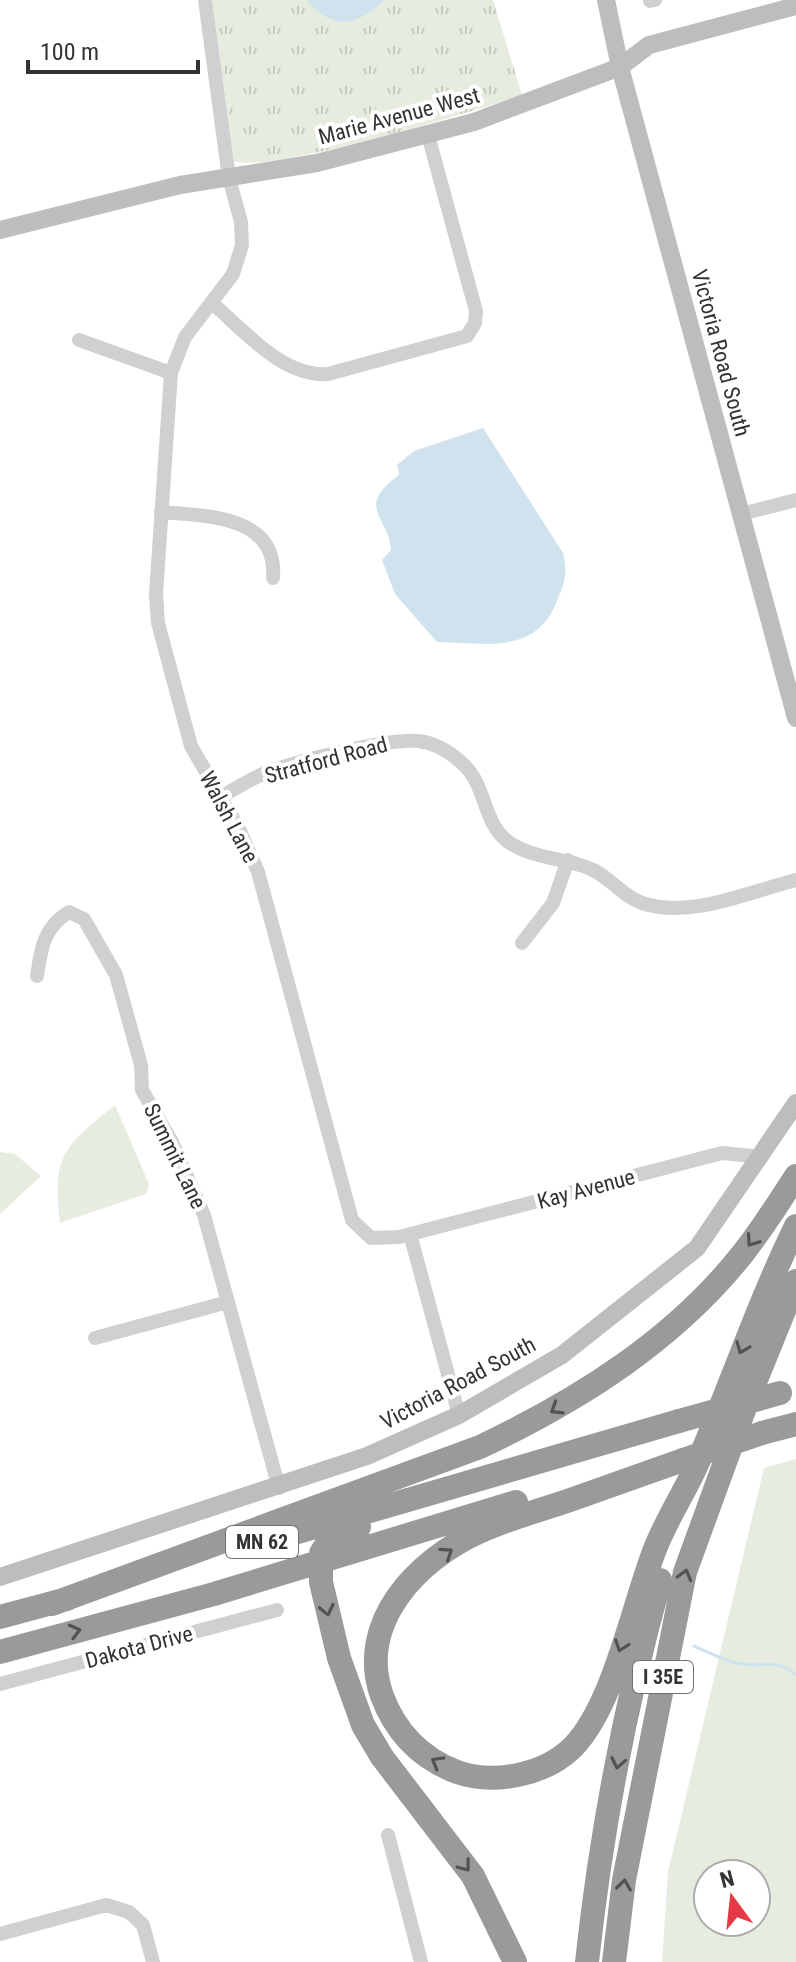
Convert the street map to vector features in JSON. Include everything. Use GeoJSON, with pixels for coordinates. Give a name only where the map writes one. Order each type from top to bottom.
{"type":"FeatureCollection","features":[{"type":"Feature","properties":{"kind":"highway"},"geometry":{"type":"LineString","coordinates":[[52,1604],[480,1447],[544,1416],[614,1373],[678,1321],[743,1253],[796,1176]]}},
{"type":"Feature","properties":{"kind":"highway","name":"I 35E"},"geometry":{"type":"LineString","coordinates":[[587,1962],[597,1869],[637,1660],[683,1497],[768,1283],[796,1226]]}},
{"type":"Feature","properties":{"kind":"highway","name":"I 35E"},"geometry":{"type":"LineString","coordinates":[[614,1962],[624,1880],[685,1572],[747,1402],[796,1281]]}},
{"type":"Feature","properties":{"kind":"highway"},"geometry":{"type":"LineString","coordinates":[[747,1402],[796,1309]]}},
{"type":"Feature","properties":{"kind":"highway","name":"MN 62"},"geometry":{"type":"LineString","coordinates":[[0,1617],[788,1391]]}},
{"type":"Feature","properties":{"kind":"highway"},"geometry":{"type":"LineString","coordinates":[[683,1497],[656,1545],[596,1717],[571,1749],[537,1770],[503,1778],[468,1776],[438,1764],[410,1744],[390,1717],[378,1685],[376,1650],[384,1618],[412,1576],[477,1532],[685,1456],[796,1424]]}},
{"type":"Feature","properties":{"kind":"highway","name":"MN 62"},"geometry":{"type":"LineString","coordinates":[[0,1652],[685,1456]]}},
{"type":"Feature","properties":{"kind":"highway"},"geometry":{"type":"LineString","coordinates":[[515,1962],[473,1876],[382,1757],[363,1725],[327,1612],[320,1562],[331,1538],[341,1533],[524,1466]]}},
{"type":"Feature","properties":{"kind":"street","name":"Walsh Lane"},"geometry":{"type":"LineString","coordinates":[[205,0],[229,178],[241,222],[242,245],[233,274],[185,337],[171,373],[156,594],[158,623],[191,746],[258,872],[352,1220],[371,1238],[410,1234]]}},
{"type":"Feature","properties":{"kind":"street","name":"Victoria Road South"},"geometry":{"type":"LineString","coordinates":[[606,0],[620,67],[796,718]]}},
{"type":"Feature","properties":{"kind":"street","name":"Marie Avenue West"},"geometry":{"type":"LineString","coordinates":[[0,230],[180,185],[317,163],[428,135],[514,109],[620,67],[649,45],[796,3]]}},
{"type":"Feature","properties":{"kind":"street"},"geometry":{"type":"LineString","coordinates":[[212,303],[287,366],[311,376],[467,336],[475,323],[476,311],[428,135]]}},
{"type":"Feature","properties":{"kind":"street"},"geometry":{"type":"LineString","coordinates":[[79,340],[171,373]]}},
{"type":"Feature","properties":{"kind":"street"},"geometry":{"type":"LineString","coordinates":[[741,514],[796,500]]}},
{"type":"Feature","properties":{"kind":"street"},"geometry":{"type":"LineString","coordinates":[[161,512],[220,517],[247,526],[265,541],[274,564],[273,578]]}},
{"type":"Feature","properties":{"kind":"street","name":"Stratford Road"},"geometry":{"type":"LineString","coordinates":[[220,797],[263,774],[388,741],[420,741],[447,750],[468,768],[481,790],[491,822],[506,840],[525,850],[599,871],[638,902],[669,910],[796,880]]}},
{"type":"Feature","properties":{"kind":"street"},"geometry":{"type":"LineString","coordinates":[[522,943],[553,903],[568,860]]}},
{"type":"Feature","properties":{"kind":"street","name":"Summit Lane"},"geometry":{"type":"LineString","coordinates":[[37,976],[41,947],[53,922],[69,912],[84,919],[116,975],[141,1065],[142,1090],[172,1142],[204,1215],[279,1488]]}},
{"type":"Feature","properties":{"kind":"street","name":"Victoria Road South"},"geometry":{"type":"LineString","coordinates":[[0,1577],[279,1488],[367,1456],[459,1415],[562,1355],[697,1248],[796,1103]]}},
{"type":"Feature","properties":{"kind":"street","name":"Kay Avenue"},"geometry":{"type":"LineString","coordinates":[[410,1234],[722,1153],[762,1157]]}},
{"type":"Feature","properties":{"kind":"street"},"geometry":{"type":"LineString","coordinates":[[410,1234],[459,1415]]}},
{"type":"Feature","properties":{"kind":"street"},"geometry":{"type":"LineString","coordinates":[[95,1338],[228,1302]]}},
{"type":"Feature","properties":{"kind":"street","name":"Dakota Drive"},"geometry":{"type":"LineString","coordinates":[[0,1684],[277,1610]]}},
{"type":"Feature","properties":{"kind":"street"},"geometry":{"type":"LineString","coordinates":[[388,1835],[421,1962]]}},
{"type":"Feature","properties":{"kind":"street"},"geometry":{"type":"LineString","coordinates":[[0,1934],[106,1905],[129,1912],[143,1925],[153,1962]]}},
{"type":"Feature","properties":{"kind":"green space"},"geometry":{"type":"Polygon","coordinates":[[[212,0],[493,0],[522,95],[328,150],[255,163],[234,161],[212,0]]]}},
{"type":"Feature","properties":{"kind":"green space"},"geometry":{"type":"Polygon","coordinates":[[[115,1105],[149,1184],[146,1194],[60,1223],[58,1182],[65,1154],[83,1132],[115,1105]]]}},
{"type":"Feature","properties":{"kind":"green space"},"geometry":{"type":"Polygon","coordinates":[[[0,1152],[15,1154],[41,1176],[0,1214],[0,1152]]]}},
{"type":"Feature","properties":{"kind":"green space"},"geometry":{"type":"Polygon","coordinates":[[[796,1459],[796,1962],[662,1962],[668,1872],[764,1468],[796,1459]]]}},
{"type":"Feature","properties":{"kind":"water"},"geometry":{"type":"Polygon","coordinates":[[[307,0],[384,0],[364,16],[345,21],[326,16],[307,0]]]}},
{"type":"Feature","properties":{"kind":"water"},"geometry":{"type":"Polygon","coordinates":[[[483,428],[563,553],[564,583],[548,618],[523,638],[491,644],[437,642],[395,594],[382,560],[391,550],[389,538],[376,504],[378,496],[399,475],[397,465],[414,451],[483,428]]]}},
{"type":"Feature","properties":{"kind":"waterway"},"geometry":{"type":"LineString","coordinates":[[694,1646],[731,1662],[775,1664],[796,1675]]}}]}
